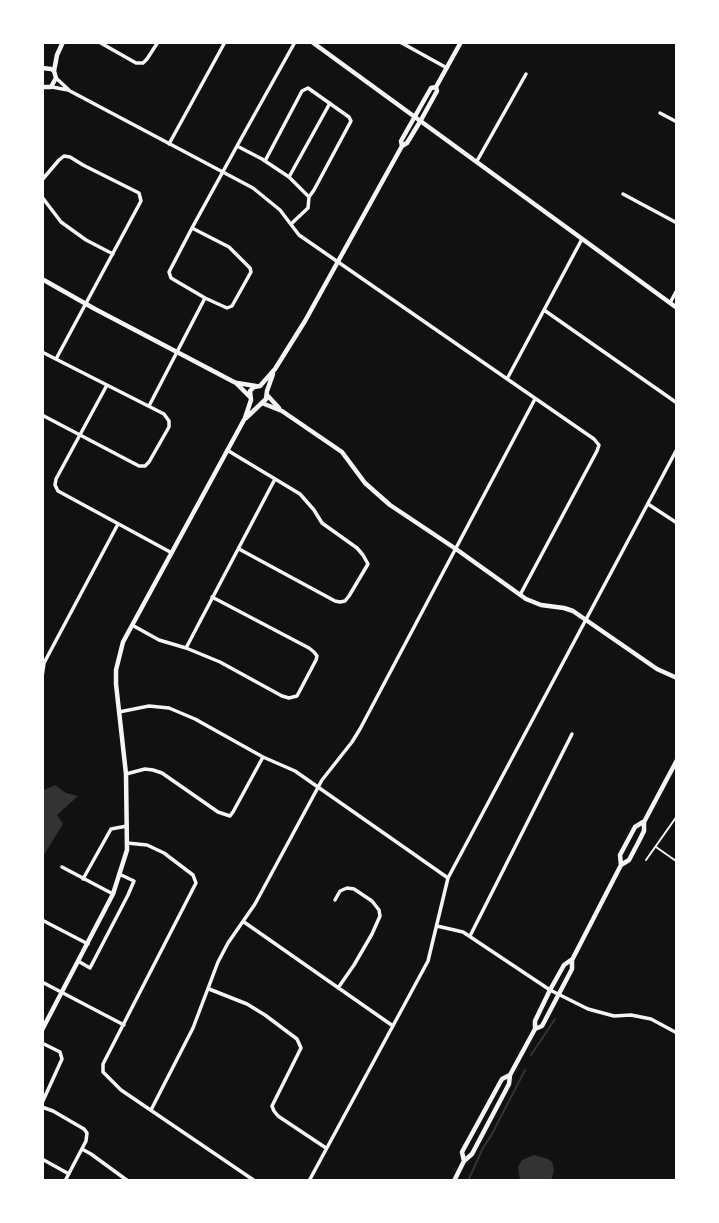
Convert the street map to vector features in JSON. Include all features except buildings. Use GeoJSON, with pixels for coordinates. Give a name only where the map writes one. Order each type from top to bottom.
{"type":"FeatureCollection","features":[{"type":"Feature","properties":{"kind":"street"},"geometry":{"type":"LineString","coordinates":[[63,42],[54,71],[56,78],[70,91],[253,188],[280,210],[299,235],[590,435],[599,445],[520,594]]}},
{"type":"Feature","properties":{"kind":"street"},"geometry":{"type":"LineString","coordinates":[[99,42],[136,63],[143,63],[148,59],[158,42]]}},
{"type":"Feature","properties":{"kind":"street"},"geometry":{"type":"LineString","coordinates":[[169,144],[225,42]]}},
{"type":"Feature","properties":{"kind":"street"},"geometry":{"type":"LineString","coordinates":[[192,228],[229,247],[250,268],[251,272],[232,306],[227,307],[205,298],[171,278],[169,272],[192,228],[222,173],[295,42]]}},
{"type":"Feature","properties":{"kind":"street"},"geometry":{"type":"LineString","coordinates":[[312,42],[677,308]]}},
{"type":"Feature","properties":{"kind":"street"},"geometry":{"type":"LineString","coordinates":[[400,42],[447,68]]}},
{"type":"Feature","properties":{"kind":"street"},"geometry":{"type":"LineString","coordinates":[[245,418],[266,400],[275,369],[402,146],[407,144],[461,42]]}},
{"type":"Feature","properties":{"kind":"street"},"geometry":{"type":"LineString","coordinates":[[43,67],[57,55]]}},
{"type":"Feature","properties":{"kind":"street"},"geometry":{"type":"LineString","coordinates":[[43,67],[54,71]]}},
{"type":"Feature","properties":{"kind":"street"},"geometry":{"type":"LineString","coordinates":[[477,161],[526,74]]}},
{"type":"Feature","properties":{"kind":"street"},"geometry":{"type":"LineString","coordinates":[[45,89],[56,78]]}},
{"type":"Feature","properties":{"kind":"street"},"geometry":{"type":"LineString","coordinates":[[265,161],[302,91],[308,88],[351,121],[309,197],[309,208],[291,224]]}},
{"type":"Feature","properties":{"kind":"street"},"geometry":{"type":"LineString","coordinates":[[45,89],[70,91]]}},
{"type":"Feature","properties":{"kind":"street"},"geometry":{"type":"LineString","coordinates":[[289,177],[330,103]]}},
{"type":"Feature","properties":{"kind":"street"},"geometry":{"type":"LineString","coordinates":[[660,113],[677,122]]}},
{"type":"Feature","properties":{"kind":"street"},"geometry":{"type":"LineString","coordinates":[[237,146],[289,177],[309,197]]}},
{"type":"Feature","properties":{"kind":"street"},"geometry":{"type":"LineString","coordinates":[[42,180],[59,160],[64,156],[70,157],[139,193],[141,201],[56,359]]}},
{"type":"Feature","properties":{"kind":"street"},"geometry":{"type":"LineString","coordinates":[[623,194],[677,223]]}},
{"type":"Feature","properties":{"kind":"street"},"geometry":{"type":"LineString","coordinates":[[42,197],[61,222],[86,240],[113,254]]}},
{"type":"Feature","properties":{"kind":"street"},"geometry":{"type":"LineString","coordinates":[[507,379],[582,239]]}},
{"type":"Feature","properties":{"kind":"street"},"geometry":{"type":"LineString","coordinates":[[42,279],[236,383],[258,386],[282,411]]}},
{"type":"Feature","properties":{"kind":"street"},"geometry":{"type":"LineString","coordinates":[[670,303],[677,290]]}},
{"type":"Feature","properties":{"kind":"street"},"geometry":{"type":"LineString","coordinates":[[149,406],[205,298]]}},
{"type":"Feature","properties":{"kind":"street"},"geometry":{"type":"LineString","coordinates":[[544,310],[677,403]]}},
{"type":"Feature","properties":{"kind":"street"},"geometry":{"type":"LineString","coordinates":[[42,352],[164,414],[169,426],[149,462],[145,466],[139,466],[42,415]]}},
{"type":"Feature","properties":{"kind":"street"},"geometry":{"type":"LineString","coordinates":[[42,1030],[113,894],[127,850],[126,774],[116,684],[116,670],[123,642],[245,418],[252,389],[275,369]]}},
{"type":"Feature","properties":{"kind":"street"},"geometry":{"type":"LineString","coordinates":[[236,383],[256,403],[282,411],[342,453],[365,482],[390,505],[526,599],[541,605],[573,611],[656,668],[677,678]]}},
{"type":"Feature","properties":{"kind":"street"},"geometry":{"type":"LineString","coordinates":[[107,385],[55,485],[58,491],[172,553]]}},
{"type":"Feature","properties":{"kind":"street"},"geometry":{"type":"LineString","coordinates":[[151,1110],[193,1028],[224,951],[244,922],[318,787],[360,729],[536,399]]}},
{"type":"Feature","properties":{"kind":"street"},"geometry":{"type":"LineString","coordinates":[[310,1181],[428,961],[448,878],[677,449]]}},
{"type":"Feature","properties":{"kind":"street"},"geometry":{"type":"LineString","coordinates":[[227,450],[300,494],[322,523],[363,555],[368,564],[349,596],[340,603],[239,549]]}},
{"type":"Feature","properties":{"kind":"street"},"geometry":{"type":"LineString","coordinates":[[186,648],[275,479]]}},
{"type":"Feature","properties":{"kind":"street"},"geometry":{"type":"LineString","coordinates":[[648,504],[677,523]]}},
{"type":"Feature","properties":{"kind":"street"},"geometry":{"type":"LineString","coordinates":[[43,677],[44,663],[118,524]]}},
{"type":"Feature","properties":{"kind":"street"},"geometry":{"type":"LineString","coordinates":[[132,625],[159,640],[211,658],[282,696],[297,696],[316,660],[314,652],[212,597]]}},
{"type":"Feature","properties":{"kind":"street"},"geometry":{"type":"LineString","coordinates":[[119,712],[149,706],[169,708],[195,719],[295,771],[448,878]]}},
{"type":"Feature","properties":{"kind":"street"},"geometry":{"type":"LineString","coordinates":[[470,936],[572,734]]}},
{"type":"Feature","properties":{"kind":"street"},"geometry":{"type":"LineString","coordinates":[[126,774],[153,769],[218,813],[230,816],[264,757]]}},
{"type":"Feature","properties":{"kind":"street"},"geometry":{"type":"LineString","coordinates":[[535,1029],[542,1026],[559,994],[572,969],[572,960],[621,865],[629,860],[638,844],[644,831],[644,822],[677,760]]}},
{"type":"Feature","properties":{"kind":"street"},"geometry":{"type":"LineString","coordinates":[[621,865],[620,855],[635,827],[644,822]]}},
{"type":"Feature","properties":{"kind":"street"},"geometry":{"type":"LineString","coordinates":[[83,879],[111,829],[127,826]]}},
{"type":"Feature","properties":{"kind":"street"},"geometry":{"type":"LineString","coordinates":[[127,843],[147,845],[164,853],[191,873],[196,883],[103,1066],[103,1072],[119,1089],[255,1181]]}},
{"type":"Feature","properties":{"kind":"street"},"geometry":{"type":"LineString","coordinates":[[62,867],[113,894]]}},
{"type":"Feature","properties":{"kind":"street"},"geometry":{"type":"LineString","coordinates":[[78,961],[90,968],[128,895],[134,881],[119,874]]}},
{"type":"Feature","properties":{"kind":"street"},"geometry":{"type":"LineString","coordinates":[[335,900],[341,891],[354,889],[372,901],[380,916],[354,965],[338,988]]}},
{"type":"Feature","properties":{"kind":"street"},"geometry":{"type":"LineString","coordinates":[[42,920],[88,944]]}},
{"type":"Feature","properties":{"kind":"street"},"geometry":{"type":"LineString","coordinates":[[244,922],[393,1026]]}},
{"type":"Feature","properties":{"kind":"street"},"geometry":{"type":"LineString","coordinates":[[436,926],[463,932],[550,990],[589,1009],[614,1016],[631,1015],[651,1019],[677,1033]]}},
{"type":"Feature","properties":{"kind":"street"},"geometry":{"type":"LineString","coordinates":[[454,1181],[464,1161],[472,1154],[509,1084],[510,1075],[535,1029],[535,1021],[550,990],[564,965],[572,960]]}},
{"type":"Feature","properties":{"kind":"street"},"geometry":{"type":"LineString","coordinates":[[42,982],[124,1025]]}},
{"type":"Feature","properties":{"kind":"street"},"geometry":{"type":"LineString","coordinates":[[208,989],[247,1004],[276,1023],[300,1044],[299,1055],[272,1106],[278,1116],[326,1148]]}},
{"type":"Feature","properties":{"kind":"street"},"geometry":{"type":"LineString","coordinates":[[42,1043],[60,1052],[62,1059],[42,1105],[87,1133],[82,1149],[65,1181]]}},
{"type":"Feature","properties":{"kind":"street"},"geometry":{"type":"LineString","coordinates":[[464,1161],[462,1152],[502,1079],[510,1075]]}},
{"type":"Feature","properties":{"kind":"street"},"geometry":{"type":"LineString","coordinates":[[82,1149],[128,1181]]}},
{"type":"Feature","properties":{"kind":"street"},"geometry":{"type":"LineString","coordinates":[[42,1159],[69,1174]]}},
{"type":"Feature","properties":{"kind":"lane"},"geometry":{"type":"LineString","coordinates":[[646,860],[677,816]]}},
{"type":"Feature","properties":{"kind":"lane"},"geometry":{"type":"LineString","coordinates":[[672,823],[677,827]]}},
{"type":"Feature","properties":{"kind":"lane"},"geometry":{"type":"LineString","coordinates":[[655,846],[676,861]]}},
{"type":"Feature","properties":{"kind":"shaded area"},"geometry":{"type":"Polygon","coordinates":[[[42,781],[44,790],[55,785],[66,793],[78,796],[57,815],[63,824],[42,858],[42,781]]]}},
{"type":"Feature","properties":{"kind":"shaded area"},"geometry":{"type":"Polygon","coordinates":[[[534,1155],[552,1162],[554,1170],[551,1181],[520,1181],[518,1167],[522,1160],[534,1155]]]}},
{"type":"Feature","properties":{"kind":"waterway"},"geometry":{"type":"LineString","coordinates":[[531,1055],[555,1019]]}},
{"type":"Feature","properties":{"kind":"waterway"},"geometry":{"type":"LineString","coordinates":[[468,1181],[525,1070]]}}]}
